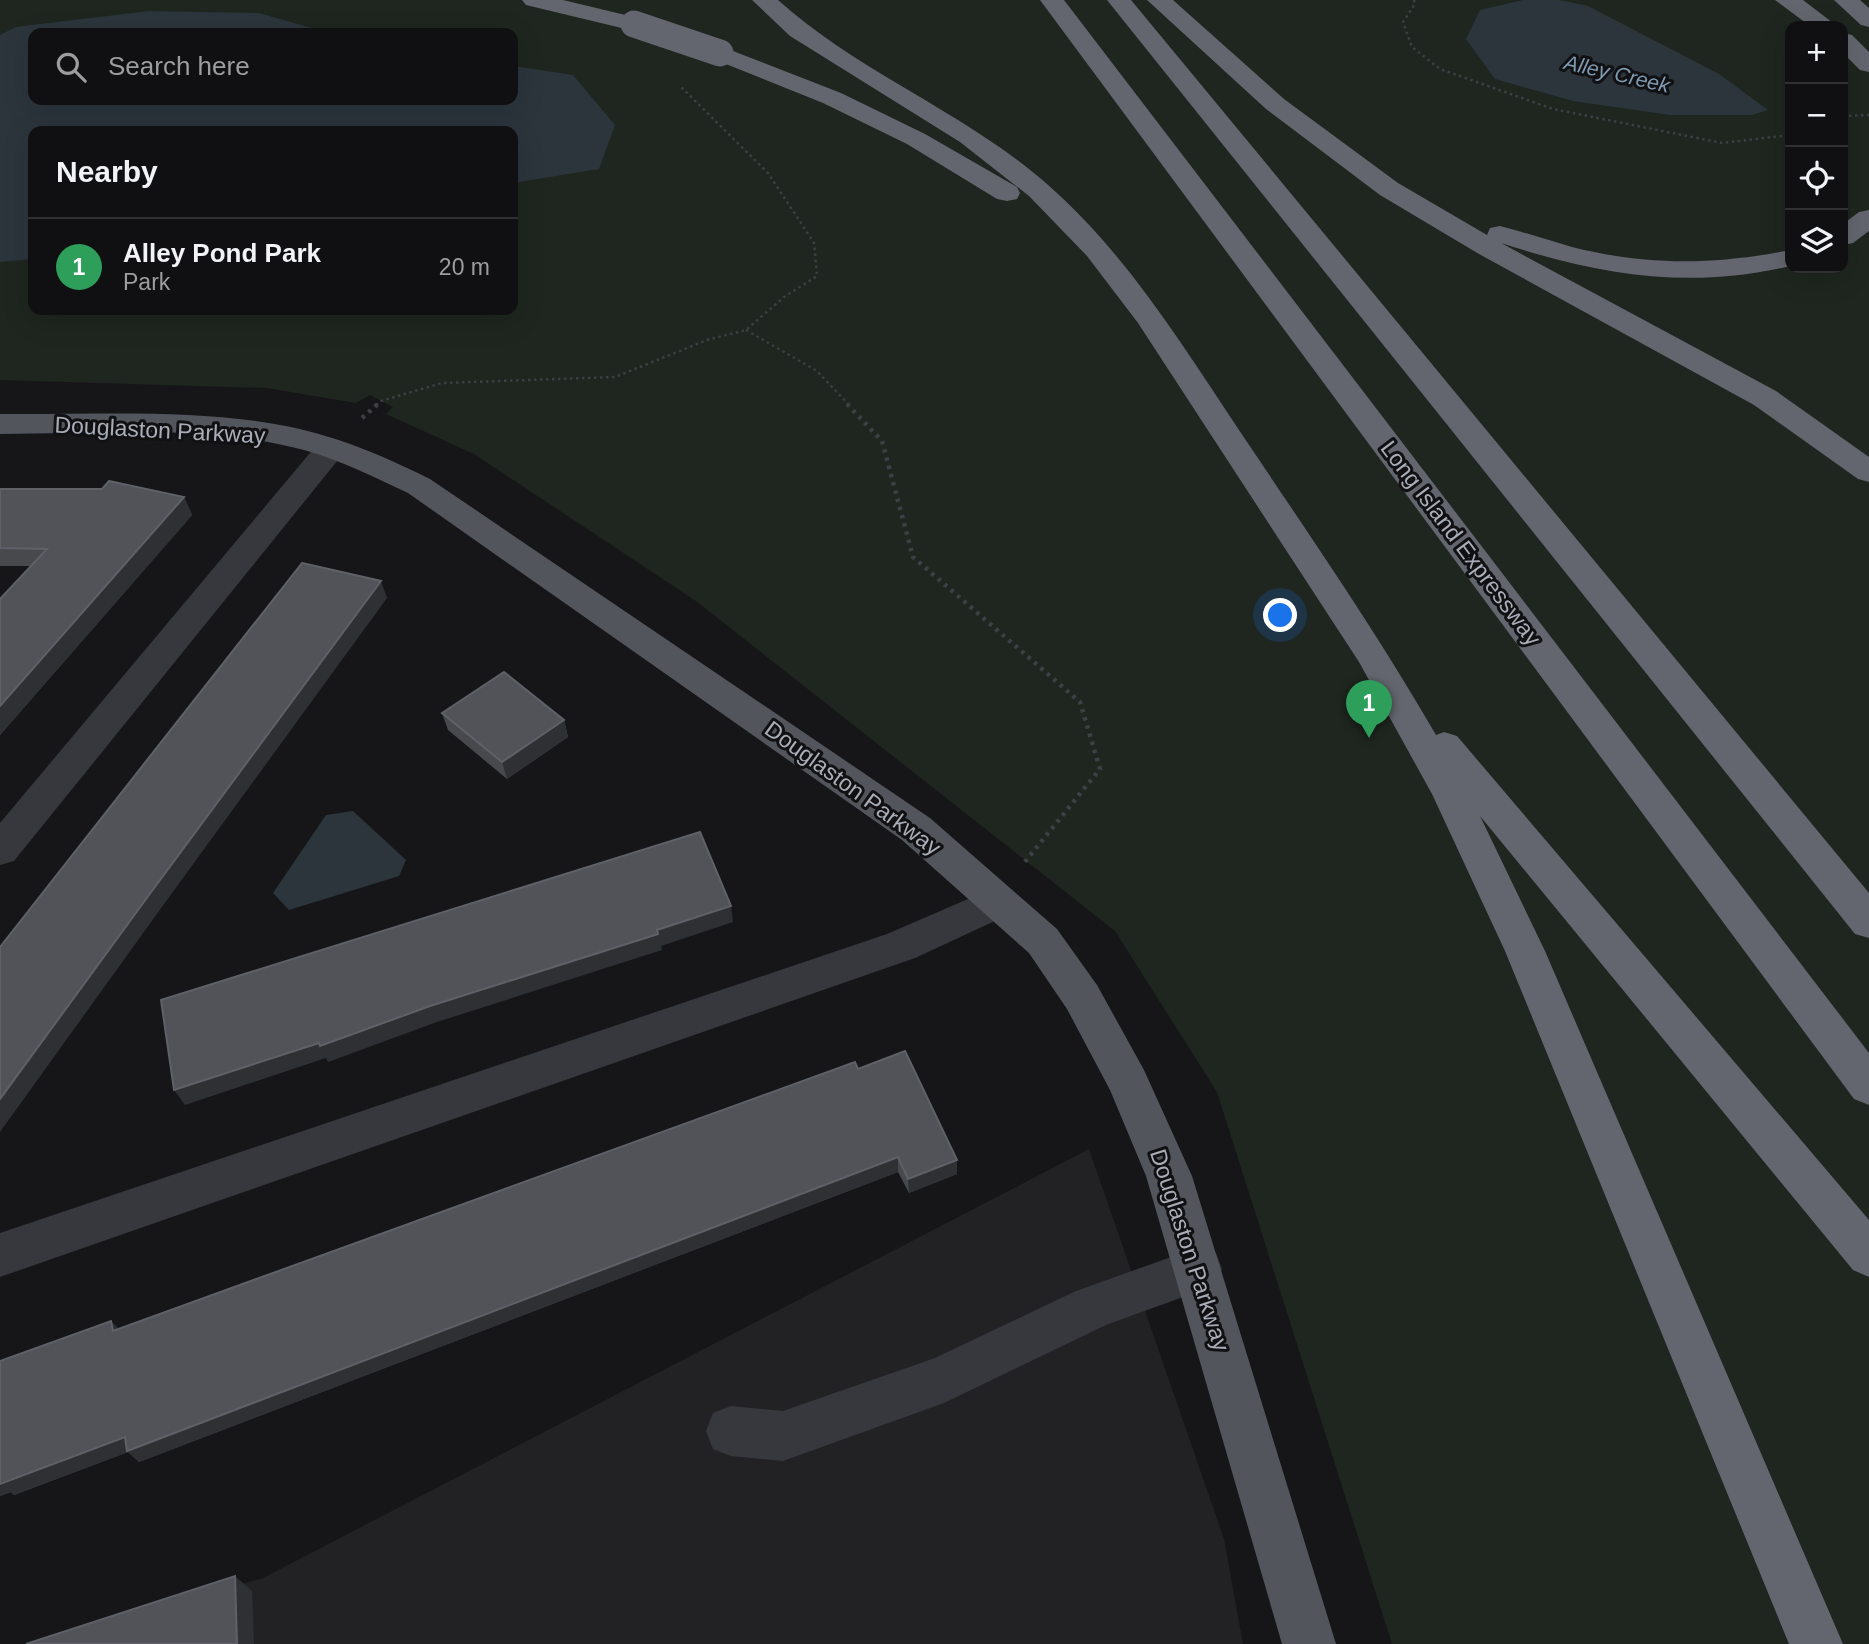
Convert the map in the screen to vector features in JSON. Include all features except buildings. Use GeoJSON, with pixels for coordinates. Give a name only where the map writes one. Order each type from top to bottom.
{"type":"FeatureCollection","features":[{"type":"Feature","properties":{"kind":"highway"},"geometry":{"type":"LineString","coordinates":[[534,0],[634,24],[720,53],[892,127],[1012,196],[1080,249],[1150,319]]}},
{"type":"Feature","properties":{"kind":"highway"},"geometry":{"type":"LineString","coordinates":[[1119,0],[1869,922]]}},
{"type":"Feature","properties":{"kind":"highway"},"geometry":{"type":"LineString","coordinates":[[1159,0],[1322,141],[1389,189],[1489,248],[1765,398],[1869,472]]}},
{"type":"Feature","properties":{"kind":"highway"},"geometry":{"type":"LineString","coordinates":[[1787,0],[1818,21]]}},
{"type":"Feature","properties":{"kind":"highway"},"geometry":{"type":"LineString","coordinates":[[1846,0],[1869,20]]}},
{"type":"Feature","properties":{"kind":"highway","name":"Long Island Expressway"},"geometry":{"type":"LineString","coordinates":[[1053,1],[1869,1086]]}},
{"type":"Feature","properties":{"kind":"highway"},"geometry":{"type":"LineString","coordinates":[[765,2],[798,31],[969,137],[1038,190],[1097,250],[1150,319],[1373,656],[1450,793],[1525,951],[1816,1644]]}},
{"type":"Feature","properties":{"kind":"highway"},"geometry":{"type":"LineString","coordinates":[[1848,45],[1869,65]]}},
{"type":"Feature","properties":{"kind":"highway"},"geometry":{"type":"LineString","coordinates":[[1230,64],[1319,133],[1460,217],[1497,233],[1549,251],[1640,267],[1692,271],[1730,269],[1785,259]]}},
{"type":"Feature","properties":{"kind":"highway"},"geometry":{"type":"LineString","coordinates":[[1848,233],[1869,218]]}},
{"type":"Feature","properties":{"kind":"highway"},"geometry":{"type":"LineString","coordinates":[[1373,656],[1463,770],[1869,1255]]}},
{"type":"Feature","properties":{"kind":"main road","name":"Douglaston Parkway"},"geometry":{"type":"LineString","coordinates":[[0,424],[227,428],[285,436],[331,448],[381,466],[419,486],[916,829],[1043,941],[1082,997],[1129,1083],[1169,1176],[1309,1644]]}},
{"type":"Feature","properties":{"kind":"street"},"geometry":{"type":"LineString","coordinates":[[0,850],[331,448]]}},
{"type":"Feature","properties":{"kind":"street"},"geometry":{"type":"LineString","coordinates":[[0,1255],[901,946],[998,902]]}},
{"type":"Feature","properties":{"kind":"street"},"geometry":{"type":"LineString","coordinates":[[731,1431],[783,1436],[944,1379],[1093,1307],[1199,1269]]}},
{"type":"Feature","properties":{"kind":"path"},"geometry":{"type":"LineString","coordinates":[[1414,0],[1415,4],[1403,22],[1412,47],[1440,69],[1483,85],[1553,109],[1709,141],[1722,143],[1785,138]]}},
{"type":"Feature","properties":{"kind":"path"},"geometry":{"type":"LineString","coordinates":[[331,448],[381,401],[442,383],[615,377],[707,340],[746,330],[784,297],[817,276],[814,243],[768,173],[679,85]]}},
{"type":"Feature","properties":{"kind":"path"},"geometry":{"type":"LineString","coordinates":[[1848,116],[1869,115]]}},
{"type":"Feature","properties":{"kind":"path"},"geometry":{"type":"LineString","coordinates":[[746,330],[817,371],[883,441],[913,557],[1080,702],[1100,769],[1034,848],[998,902]]}},
{"type":"Feature","properties":{"kind":"shaded area"},"geometry":{"type":"Polygon","coordinates":[[[0,0],[1869,0],[1869,1644],[1392,1644],[1217,1092],[1115,931],[696,601],[474,454],[386,414],[393,407],[370,395],[356,403],[267,388],[0,380],[0,0]]]}},
{"type":"Feature","properties":{"kind":"shaded area"},"geometry":{"type":"Polygon","coordinates":[[[1089,1149],[1224,1539],[1243,1644],[38,1644],[263,1578],[1089,1149]]]}},
{"type":"Feature","properties":{"kind":"water","name":"Alley Creek"},"geometry":{"type":"Polygon","coordinates":[[[1523,0],[1559,0],[1588,6],[1719,74],[1768,110],[1752,115],[1670,115],[1573,101],[1495,79],[1466,39],[1480,10],[1523,0]]]}},
{"type":"Feature","properties":{"kind":"water"},"geometry":{"type":"Polygon","coordinates":[[[149,11],[259,13],[312,28],[28,28],[28,105],[518,105],[518,67],[573,75],[615,125],[599,169],[518,182],[518,126],[28,126],[28,259],[0,262],[0,35],[16,27],[149,11]]]}},
{"type":"Feature","properties":{"kind":"water"},"geometry":{"type":"Polygon","coordinates":[[[353,811],[406,860],[399,876],[289,910],[273,893],[326,815],[353,811]]]}},
{"type":"Feature","properties":{"kind":"place","name":"Alley Pond Park"},"geometry":{"type":"Point","coordinates":[1369,738]}}]}
